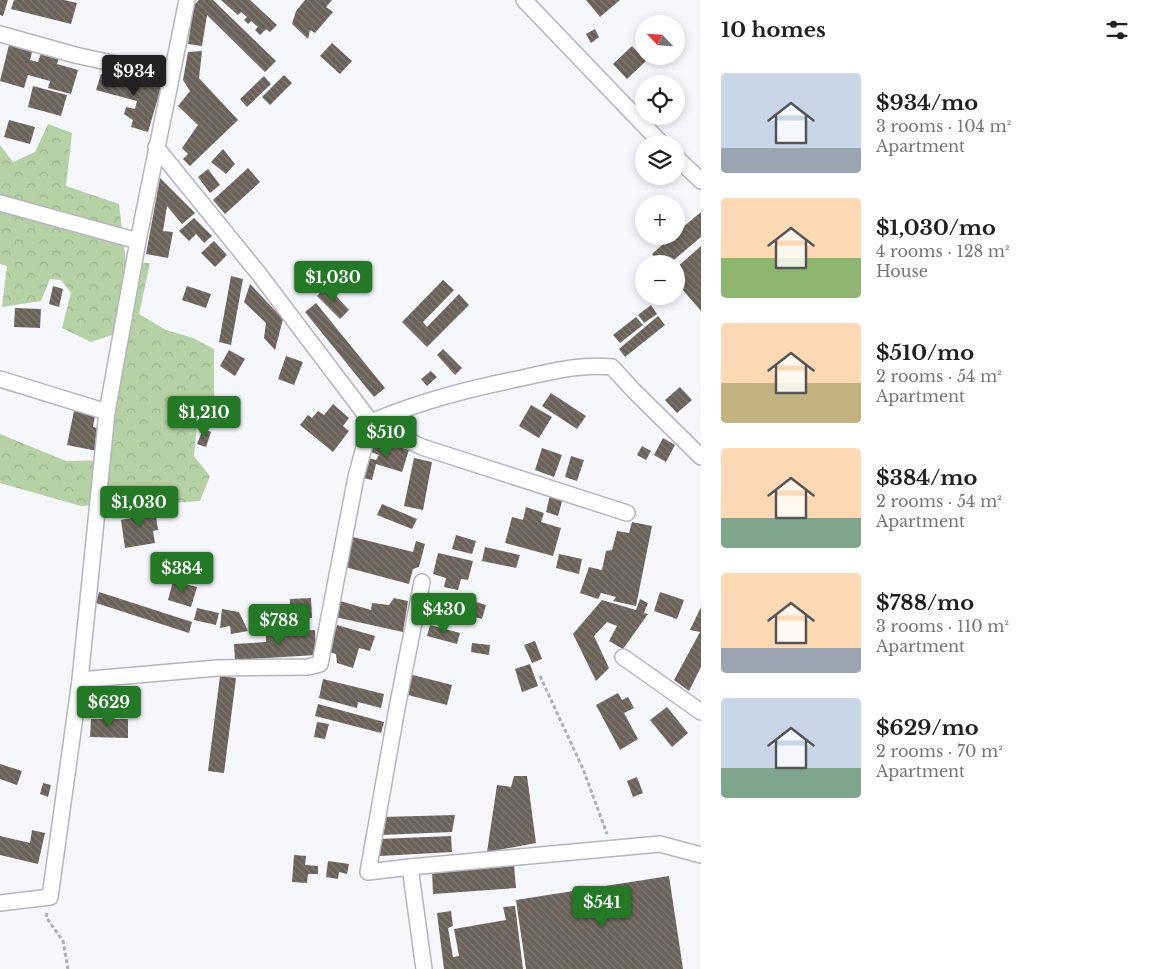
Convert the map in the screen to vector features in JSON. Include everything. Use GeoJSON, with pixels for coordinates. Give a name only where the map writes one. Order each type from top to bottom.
{"type":"FeatureCollection","features":[{"type":"Feature","properties":{"kind":"street"},"geometry":{"type":"LineString","coordinates":[[0,904],[50,897],[80,680],[107,412],[156,146],[187,0]]}},
{"type":"Feature","properties":{"kind":"street"},"geometry":{"type":"LineString","coordinates":[[524,0],[653,135]]}},
{"type":"Feature","properties":{"kind":"street"},"geometry":{"type":"LineString","coordinates":[[0,34],[75,55],[171,76]]}},
{"type":"Feature","properties":{"kind":"street"},"geometry":{"type":"LineString","coordinates":[[156,146],[259,274],[371,422],[422,447],[627,513]]}},
{"type":"Feature","properties":{"kind":"street"},"geometry":{"type":"LineString","coordinates":[[685,166],[701,181]]}},
{"type":"Feature","properties":{"kind":"street"},"geometry":{"type":"LineString","coordinates":[[0,203],[138,241]]}},
{"type":"Feature","properties":{"kind":"street"},"geometry":{"type":"LineString","coordinates":[[371,422],[407,407],[463,390],[578,366],[612,367],[701,457]]}},
{"type":"Feature","properties":{"kind":"street"},"geometry":{"type":"LineString","coordinates":[[0,379],[107,412]]}},
{"type":"Feature","properties":{"kind":"street"},"geometry":{"type":"LineString","coordinates":[[80,680],[217,668],[308,667],[320,664],[356,476],[371,422]]}},
{"type":"Feature","properties":{"kind":"street"},"geometry":{"type":"LineString","coordinates":[[422,582],[397,708],[368,872],[660,844],[701,855]]}},
{"type":"Feature","properties":{"kind":"street"},"geometry":{"type":"LineString","coordinates":[[622,657],[701,712]]}},
{"type":"Feature","properties":{"kind":"street"},"geometry":{"type":"LineString","coordinates":[[410,867],[424,969]]}},
{"type":"Feature","properties":{"kind":"path"},"geometry":{"type":"LineString","coordinates":[[540,676],[583,769],[612,849]]}},
{"type":"Feature","properties":{"kind":"path"},"geometry":{"type":"LineString","coordinates":[[50,897],[46,917],[63,941],[68,969]]}},
{"type":"Feature","properties":{"kind":"green space"},"geometry":{"type":"Polygon","coordinates":[[[48,124],[72,133],[66,186],[119,204],[126,262],[150,263],[139,314],[166,330],[193,338],[214,349],[214,402],[212,419],[197,425],[194,456],[210,476],[200,501],[170,503],[134,490],[108,504],[81,506],[0,483],[0,434],[66,461],[111,460],[103,388],[115,334],[91,342],[62,328],[71,293],[61,280],[50,279],[41,301],[2,307],[7,266],[0,264],[0,145],[13,162],[35,152],[48,124]]]}},
{"type":"Feature","properties":{"kind":"building"},"geometry":{"type":"Polygon","coordinates":[[[0,0],[8,0],[3,16],[0,15],[0,0]]]}},
{"type":"Feature","properties":{"kind":"building"},"geometry":{"type":"Polygon","coordinates":[[[14,0],[64,0],[77,3],[71,24],[11,9],[14,0]]]}},
{"type":"Feature","properties":{"kind":"building"},"geometry":{"type":"Polygon","coordinates":[[[199,0],[213,0],[276,61],[265,72],[207,15],[202,46],[188,44],[194,5],[199,0]]]}},
{"type":"Feature","properties":{"kind":"building"},"geometry":{"type":"Polygon","coordinates":[[[221,0],[250,0],[277,25],[270,32],[266,29],[260,35],[255,30],[258,27],[251,21],[248,24],[244,20],[247,17],[241,12],[238,15],[221,0]]]}},
{"type":"Feature","properties":{"kind":"building"},"geometry":{"type":"Polygon","coordinates":[[[305,0],[332,0],[326,7],[333,12],[315,33],[310,30],[308,39],[292,24],[296,11],[305,0]]]}},
{"type":"Feature","properties":{"kind":"building"},"geometry":{"type":"Polygon","coordinates":[[[586,0],[620,0],[600,17],[586,0]]]}},
{"type":"Feature","properties":{"kind":"building"},"geometry":{"type":"Polygon","coordinates":[[[595,29],[599,37],[591,43],[586,34],[595,29]]]}},
{"type":"Feature","properties":{"kind":"building"},"geometry":{"type":"Polygon","coordinates":[[[332,43],[352,61],[340,74],[320,56],[332,43]]]}},
{"type":"Feature","properties":{"kind":"building"},"geometry":{"type":"Polygon","coordinates":[[[9,45],[32,52],[30,60],[38,62],[41,53],[59,57],[57,64],[78,70],[71,94],[48,88],[50,81],[28,75],[24,88],[0,81],[9,45]]]}},
{"type":"Feature","properties":{"kind":"building"},"geometry":{"type":"Polygon","coordinates":[[[632,46],[635,49],[635,65],[642,65],[627,79],[613,64],[632,46]]]}},
{"type":"Feature","properties":{"kind":"building"},"geometry":{"type":"Polygon","coordinates":[[[202,51],[199,78],[238,120],[190,166],[183,159],[188,154],[182,148],[198,125],[178,106],[190,91],[183,80],[188,52],[202,51]]]}},
{"type":"Feature","properties":{"kind":"building"},"geometry":{"type":"Polygon","coordinates":[[[101,74],[128,82],[130,75],[162,84],[148,132],[131,127],[133,120],[124,114],[126,107],[135,109],[137,101],[96,90],[101,74]]]}},
{"type":"Feature","properties":{"kind":"building"},"geometry":{"type":"Polygon","coordinates":[[[284,75],[292,83],[270,105],[262,97],[284,75]]]}},
{"type":"Feature","properties":{"kind":"building"},"geometry":{"type":"Polygon","coordinates":[[[264,76],[271,84],[247,107],[240,99],[264,76]]]}},
{"type":"Feature","properties":{"kind":"building"},"geometry":{"type":"Polygon","coordinates":[[[33,86],[67,95],[61,116],[28,107],[33,86]]]}},
{"type":"Feature","properties":{"kind":"building"},"geometry":{"type":"Polygon","coordinates":[[[9,120],[35,127],[30,144],[4,137],[9,120]]]}},
{"type":"Feature","properties":{"kind":"building"},"geometry":{"type":"Polygon","coordinates":[[[223,149],[235,164],[226,174],[211,162],[223,149]]]}},
{"type":"Feature","properties":{"kind":"building"},"geometry":{"type":"Polygon","coordinates":[[[248,168],[260,182],[225,214],[213,200],[248,168]]]}},
{"type":"Feature","properties":{"kind":"building"},"geometry":{"type":"Polygon","coordinates":[[[208,169],[220,185],[210,193],[198,177],[208,169]]]}},
{"type":"Feature","properties":{"kind":"building"},"geometry":{"type":"Polygon","coordinates":[[[160,178],[195,213],[182,224],[167,206],[163,231],[173,232],[168,258],[146,254],[160,178]]]}},
{"type":"Feature","properties":{"kind":"building"},"geometry":{"type":"Polygon","coordinates":[[[701,212],[701,237],[680,255],[653,255],[662,245],[685,245],[685,225],[701,212]]]}},
{"type":"Feature","properties":{"kind":"building"},"geometry":{"type":"Polygon","coordinates":[[[194,218],[212,236],[204,243],[196,234],[189,241],[179,231],[194,218]]]}},
{"type":"Feature","properties":{"kind":"building"},"geometry":{"type":"Polygon","coordinates":[[[214,241],[227,255],[215,267],[201,253],[214,241]]]}},
{"type":"Feature","properties":{"kind":"building"},"geometry":{"type":"Polygon","coordinates":[[[701,246],[701,311],[685,292],[685,260],[701,246]]]}},
{"type":"Feature","properties":{"kind":"building"},"geometry":{"type":"Polygon","coordinates":[[[231,276],[243,279],[231,345],[219,342],[231,276]]]}},
{"type":"Feature","properties":{"kind":"building"},"geometry":{"type":"Polygon","coordinates":[[[443,280],[454,290],[423,322],[427,327],[459,294],[469,305],[427,347],[402,322],[443,280]]]}},
{"type":"Feature","properties":{"kind":"building"},"geometry":{"type":"Polygon","coordinates":[[[250,284],[283,319],[275,350],[264,338],[266,323],[244,302],[250,284]]]}},
{"type":"Feature","properties":{"kind":"building"},"geometry":{"type":"Polygon","coordinates":[[[53,286],[63,289],[59,307],[49,304],[53,286]]]}},
{"type":"Feature","properties":{"kind":"building"},"geometry":{"type":"Polygon","coordinates":[[[187,286],[211,294],[206,308],[182,300],[187,286]]]}},
{"type":"Feature","properties":{"kind":"building"},"geometry":{"type":"Polygon","coordinates":[[[327,286],[349,310],[340,319],[317,296],[327,286]]]}},
{"type":"Feature","properties":{"kind":"building"},"geometry":{"type":"Polygon","coordinates":[[[316,303],[385,388],[374,397],[305,312],[316,303]]]}},
{"type":"Feature","properties":{"kind":"building"},"geometry":{"type":"Polygon","coordinates":[[[651,305],[657,314],[644,323],[638,315],[651,305]]]}},
{"type":"Feature","properties":{"kind":"building"},"geometry":{"type":"Polygon","coordinates":[[[15,308],[41,309],[40,328],[14,327],[15,308]]]}},
{"type":"Feature","properties":{"kind":"building"},"geometry":{"type":"Polygon","coordinates":[[[658,316],[665,325],[625,357],[619,349],[658,316]]]}},
{"type":"Feature","properties":{"kind":"building"},"geometry":{"type":"Polygon","coordinates":[[[636,317],[643,325],[620,343],[613,335],[636,317]]]}},
{"type":"Feature","properties":{"kind":"building"},"geometry":{"type":"Polygon","coordinates":[[[443,349],[462,368],[455,375],[437,355],[443,349]]]}},
{"type":"Feature","properties":{"kind":"building"},"geometry":{"type":"Polygon","coordinates":[[[229,350],[245,359],[235,376],[220,366],[229,350]]]}},
{"type":"Feature","properties":{"kind":"building"},"geometry":{"type":"Polygon","coordinates":[[[286,356],[303,362],[294,385],[278,379],[286,356]]]}},
{"type":"Feature","properties":{"kind":"building"},"geometry":{"type":"Polygon","coordinates":[[[431,371],[437,377],[427,386],[421,379],[431,371]]]}},
{"type":"Feature","properties":{"kind":"building"},"geometry":{"type":"Polygon","coordinates":[[[680,387],[692,400],[677,413],[665,400],[680,387]]]}},
{"type":"Feature","properties":{"kind":"building"},"geometry":{"type":"Polygon","coordinates":[[[551,393],[586,416],[577,429],[542,406],[551,393]]]}},
{"type":"Feature","properties":{"kind":"building"},"geometry":{"type":"Polygon","coordinates":[[[333,404],[349,418],[343,426],[349,431],[333,452],[300,425],[308,415],[312,418],[318,411],[324,415],[333,404]]]}},
{"type":"Feature","properties":{"kind":"building"},"geometry":{"type":"Polygon","coordinates":[[[531,405],[552,417],[539,438],[519,426],[531,405]]]}},
{"type":"Feature","properties":{"kind":"building"},"geometry":{"type":"Polygon","coordinates":[[[74,411],[95,415],[93,427],[101,429],[97,451],[67,445],[74,411]]]}},
{"type":"Feature","properties":{"kind":"building"},"geometry":{"type":"Polygon","coordinates":[[[203,429],[211,432],[206,447],[197,444],[203,429]]]}},
{"type":"Feature","properties":{"kind":"building"},"geometry":{"type":"Polygon","coordinates":[[[663,438],[675,445],[666,462],[654,455],[663,438]]]}},
{"type":"Feature","properties":{"kind":"building"},"geometry":{"type":"Polygon","coordinates":[[[375,439],[409,450],[402,472],[376,464],[372,480],[363,478],[368,458],[376,460],[379,455],[371,452],[375,439]]]}},
{"type":"Feature","properties":{"kind":"building"},"geometry":{"type":"Polygon","coordinates":[[[642,446],[651,451],[646,460],[637,455],[642,446]]]}},
{"type":"Feature","properties":{"kind":"building"},"geometry":{"type":"Polygon","coordinates":[[[542,448],[562,455],[554,477],[535,470],[542,448]]]}},
{"type":"Feature","properties":{"kind":"building"},"geometry":{"type":"Polygon","coordinates":[[[571,456],[584,460],[577,481],[565,477],[571,456]]]}},
{"type":"Feature","properties":{"kind":"building"},"geometry":{"type":"Polygon","coordinates":[[[414,458],[432,462],[423,510],[404,506],[414,458]]]}},
{"type":"Feature","properties":{"kind":"building"},"geometry":{"type":"Polygon","coordinates":[[[550,495],[563,498],[558,516],[546,512],[550,495]]]}},
{"type":"Feature","properties":{"kind":"building"},"geometry":{"type":"Polygon","coordinates":[[[382,504],[417,519],[412,529],[377,515],[382,504]]]}},
{"type":"Feature","properties":{"kind":"building"},"geometry":{"type":"Polygon","coordinates":[[[147,505],[149,517],[156,516],[158,530],[153,531],[155,543],[125,548],[121,520],[131,518],[129,508],[147,505]]]}},
{"type":"Feature","properties":{"kind":"building"},"geometry":{"type":"Polygon","coordinates":[[[526,507],[544,513],[541,522],[561,528],[553,556],[505,543],[512,517],[523,520],[526,507]]]}},
{"type":"Feature","properties":{"kind":"building"},"geometry":{"type":"Polygon","coordinates":[[[632,522],[652,526],[636,606],[613,601],[616,597],[601,593],[598,599],[580,593],[589,567],[602,570],[606,551],[612,550],[617,531],[629,533],[632,522]]]}},
{"type":"Feature","properties":{"kind":"building"},"geometry":{"type":"Polygon","coordinates":[[[456,535],[476,541],[472,554],[452,549],[456,535]]]}},
{"type":"Feature","properties":{"kind":"building"},"geometry":{"type":"Polygon","coordinates":[[[353,537],[413,552],[416,541],[425,544],[419,567],[413,569],[409,584],[345,567],[353,537]]]}},
{"type":"Feature","properties":{"kind":"building"},"geometry":{"type":"Polygon","coordinates":[[[485,547],[520,555],[516,568],[482,561],[485,547]]]}},
{"type":"Feature","properties":{"kind":"building"},"geometry":{"type":"Polygon","coordinates":[[[438,553],[473,561],[468,580],[461,579],[458,590],[444,587],[446,578],[433,574],[438,553]]]}},
{"type":"Feature","properties":{"kind":"building"},"geometry":{"type":"Polygon","coordinates":[[[559,554],[582,559],[579,574],[556,568],[559,554]]]}},
{"type":"Feature","properties":{"kind":"building"},"geometry":{"type":"Polygon","coordinates":[[[173,581],[197,587],[191,607],[168,600],[173,581]]]}},
{"type":"Feature","properties":{"kind":"building"},"geometry":{"type":"Polygon","coordinates":[[[99,592],[192,622],[189,633],[96,603],[99,592]]]}},
{"type":"Feature","properties":{"kind":"building"},"geometry":{"type":"Polygon","coordinates":[[[660,592],[684,600],[677,619],[654,611],[660,592]]]}},
{"type":"Feature","properties":{"kind":"building"},"geometry":{"type":"Polygon","coordinates":[[[448,594],[486,605],[482,619],[444,608],[448,594]]]}},
{"type":"Feature","properties":{"kind":"building"},"geometry":{"type":"Polygon","coordinates":[[[311,598],[312,618],[290,619],[290,599],[311,598]]]}},
{"type":"Feature","properties":{"kind":"building"},"geometry":{"type":"Polygon","coordinates":[[[394,598],[408,601],[403,632],[335,617],[340,601],[371,610],[372,603],[389,605],[394,598]]]}},
{"type":"Feature","properties":{"kind":"building"},"geometry":{"type":"Polygon","coordinates":[[[640,599],[648,603],[644,613],[648,614],[623,649],[609,641],[617,626],[607,622],[594,636],[609,668],[596,681],[573,634],[602,600],[636,610],[640,599]]]}},
{"type":"Feature","properties":{"kind":"building"},"geometry":{"type":"Polygon","coordinates":[[[701,607],[701,667],[689,691],[674,680],[700,632],[690,630],[701,607]]]}},
{"type":"Feature","properties":{"kind":"building"},"geometry":{"type":"Polygon","coordinates":[[[197,608],[219,613],[216,625],[194,620],[197,608]]]}},
{"type":"Feature","properties":{"kind":"building"},"geometry":{"type":"Polygon","coordinates":[[[222,609],[239,612],[248,631],[231,634],[230,626],[220,628],[222,609]]]}},
{"type":"Feature","properties":{"kind":"building"},"geometry":{"type":"Polygon","coordinates":[[[337,625],[375,636],[370,651],[359,648],[353,668],[337,663],[336,654],[329,652],[337,625]]]}},
{"type":"Feature","properties":{"kind":"building"},"geometry":{"type":"Polygon","coordinates":[[[430,625],[460,633],[457,644],[427,636],[430,625]]]}},
{"type":"Feature","properties":{"kind":"building"},"geometry":{"type":"Polygon","coordinates":[[[315,630],[316,655],[235,660],[234,644],[266,642],[266,633],[315,630]]]}},
{"type":"Feature","properties":{"kind":"building"},"geometry":{"type":"Polygon","coordinates":[[[535,641],[542,659],[532,663],[524,645],[535,641]]]}},
{"type":"Feature","properties":{"kind":"building"},"geometry":{"type":"Polygon","coordinates":[[[472,643],[490,645],[489,655],[471,652],[472,643]]]}},
{"type":"Feature","properties":{"kind":"building"},"geometry":{"type":"Polygon","coordinates":[[[530,664],[538,686],[522,692],[515,669],[530,664]]]}},
{"type":"Feature","properties":{"kind":"building"},"geometry":{"type":"Polygon","coordinates":[[[409,674],[452,685],[447,705],[404,694],[409,674]]]}},
{"type":"Feature","properties":{"kind":"building"},"geometry":{"type":"Polygon","coordinates":[[[220,676],[236,678],[224,773],[208,771],[220,676]]]}},
{"type":"Feature","properties":{"kind":"building"},"geometry":{"type":"Polygon","coordinates":[[[323,679],[384,694],[381,708],[358,702],[357,708],[319,698],[323,679]]]}},
{"type":"Feature","properties":{"kind":"building"},"geometry":{"type":"Polygon","coordinates":[[[618,693],[622,700],[628,697],[634,708],[624,713],[638,739],[620,750],[596,705],[618,693]]]}},
{"type":"Feature","properties":{"kind":"building"},"geometry":{"type":"Polygon","coordinates":[[[318,704],[384,722],[381,733],[315,716],[318,704]]]}},
{"type":"Feature","properties":{"kind":"building"},"geometry":{"type":"Polygon","coordinates":[[[667,707],[688,733],[672,747],[650,720],[667,707]]]}},
{"type":"Feature","properties":{"kind":"building"},"geometry":{"type":"Polygon","coordinates":[[[91,719],[128,719],[128,738],[90,737],[91,719]]]}},
{"type":"Feature","properties":{"kind":"building"},"geometry":{"type":"Polygon","coordinates":[[[317,722],[329,724],[325,739],[314,737],[317,722]]]}},
{"type":"Feature","properties":{"kind":"building"},"geometry":{"type":"Polygon","coordinates":[[[0,764],[22,771],[17,785],[0,779],[0,764]]]}},
{"type":"Feature","properties":{"kind":"building"},"geometry":{"type":"Polygon","coordinates":[[[514,776],[527,776],[536,843],[487,852],[497,785],[511,787],[514,776]]]}},
{"type":"Feature","properties":{"kind":"building"},"geometry":{"type":"Polygon","coordinates":[[[637,777],[643,793],[633,797],[627,781],[637,777]]]}},
{"type":"Feature","properties":{"kind":"building"},"geometry":{"type":"Polygon","coordinates":[[[43,783],[51,785],[48,797],[40,794],[43,783]]]}},
{"type":"Feature","properties":{"kind":"building"},"geometry":{"type":"Polygon","coordinates":[[[455,815],[452,832],[381,835],[382,817],[455,815]]]}},
{"type":"Feature","properties":{"kind":"building"},"geometry":{"type":"Polygon","coordinates":[[[32,830],[45,833],[38,864],[0,855],[0,836],[30,843],[32,830]]]}},
{"type":"Feature","properties":{"kind":"building"},"geometry":{"type":"Polygon","coordinates":[[[451,836],[452,852],[380,856],[379,839],[451,836]]]}},
{"type":"Feature","properties":{"kind":"building"},"geometry":{"type":"Polygon","coordinates":[[[294,855],[306,856],[305,865],[318,866],[318,874],[308,874],[307,883],[292,882],[294,855]]]}},
{"type":"Feature","properties":{"kind":"building"},"geometry":{"type":"Polygon","coordinates":[[[328,861],[349,864],[347,874],[339,872],[338,879],[326,877],[328,861]]]}},
{"type":"Feature","properties":{"kind":"building"},"geometry":{"type":"Polygon","coordinates":[[[514,865],[516,888],[433,894],[432,871],[514,865]]]}},
{"type":"Feature","properties":{"kind":"building"},"geometry":{"type":"Polygon","coordinates":[[[669,876],[683,969],[526,969],[516,900],[669,876]]]}},
{"type":"Feature","properties":{"kind":"building"},"geometry":{"type":"Polygon","coordinates":[[[515,906],[523,969],[444,969],[437,913],[451,911],[453,926],[448,928],[453,957],[459,956],[454,929],[506,920],[503,907],[515,906]]]}}]}
